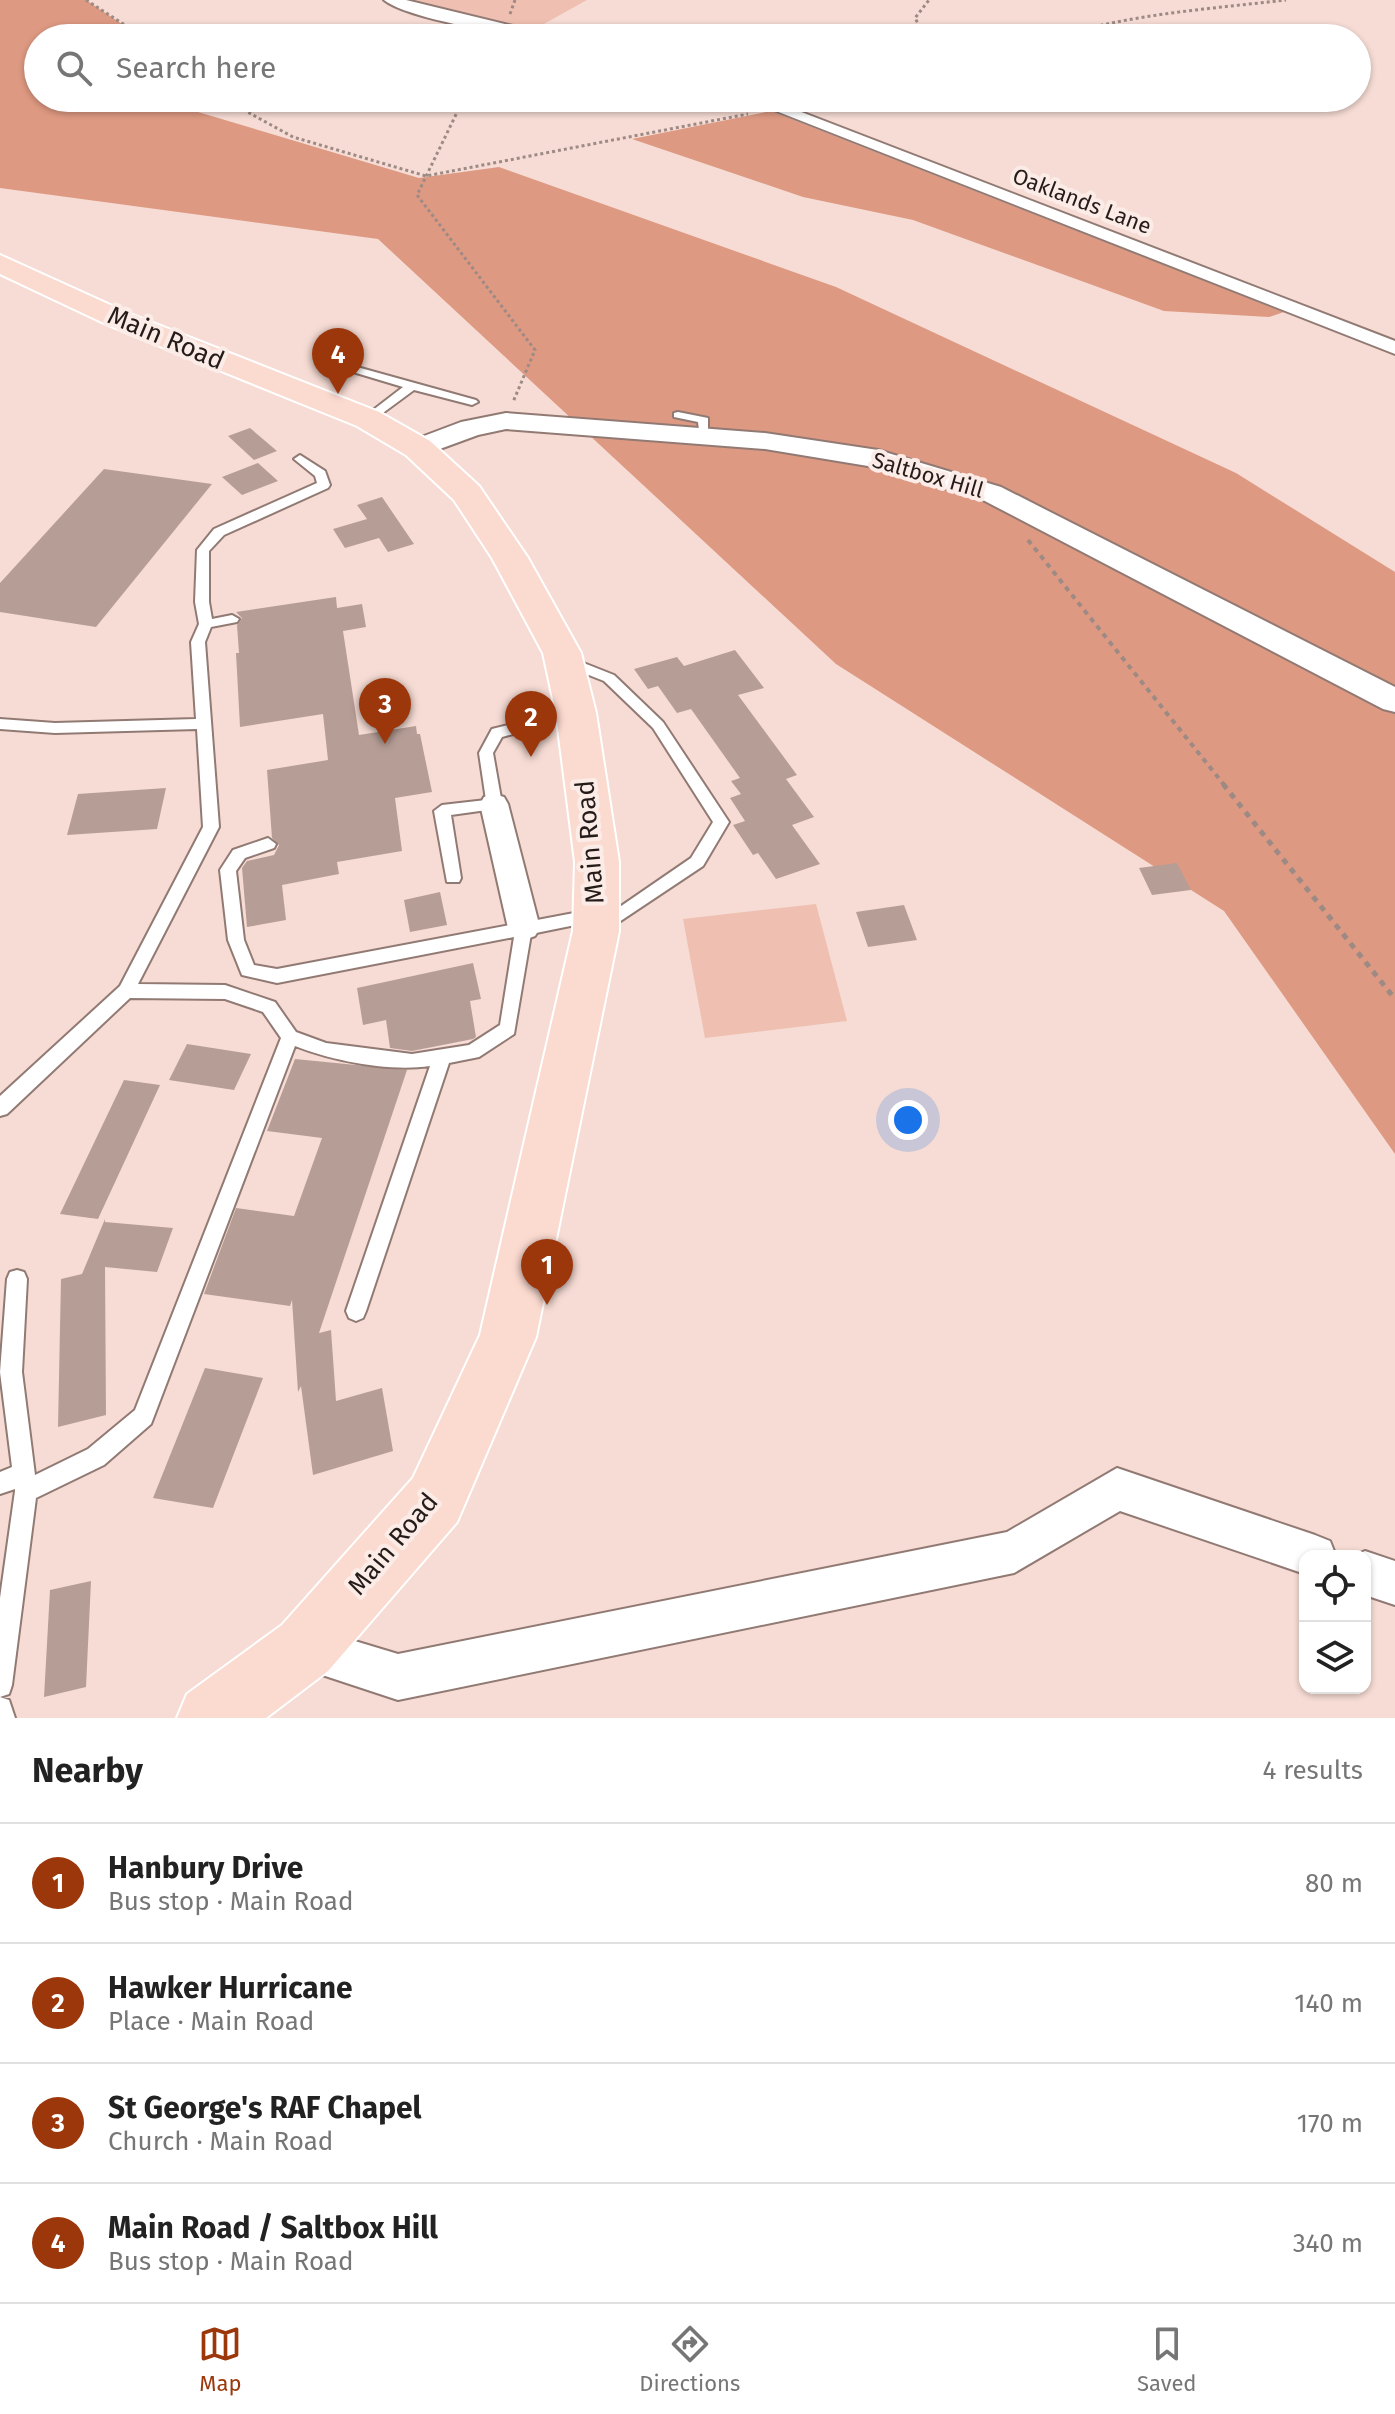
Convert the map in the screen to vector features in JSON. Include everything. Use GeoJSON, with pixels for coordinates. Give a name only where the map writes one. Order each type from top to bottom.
{"type":"FeatureCollection","features":[{"type":"Feature","properties":{"kind":"main road","name":"Main Road"},"geometry":{"type":"LineString","coordinates":[[0,263],[118,319],[368,419],[418,448],[467,493],[510,558],[564,661],[576,713],[597,862],[596,923],[508,1337],[435,1500],[305,1648],[211,1718]]}},
{"type":"Feature","properties":{"kind":"street"},"geometry":{"type":"LineString","coordinates":[[391,0],[483,24]]}},
{"type":"Feature","properties":{"kind":"street","name":"Oaklands Lane"},"geometry":{"type":"LineString","coordinates":[[789,112],[1395,348]]}},
{"type":"Feature","properties":{"kind":"street","name":"Saltbox Hill"},"geometry":{"type":"LineString","coordinates":[[418,448],[471,428],[506,421],[765,441],[878,459],[991,493],[1395,701]]}},
{"type":"Feature","properties":{"kind":"street"},"geometry":{"type":"LineString","coordinates":[[494,804],[524,928]]}},
{"type":"Feature","properties":{"kind":"street"},"geometry":{"type":"LineString","coordinates":[[305,1648],[398,1677],[1014,1552],[1117,1489],[1299,1551]]}},
{"type":"Feature","properties":{"kind":"street"},"geometry":{"type":"LineString","coordinates":[[1371,1575],[1395,1583]]}},
{"type":"Feature","properties":{"kind":"lane"},"geometry":{"type":"LineString","coordinates":[[357,370],[472,402]]}},
{"type":"Feature","properties":{"kind":"lane"},"geometry":{"type":"LineString","coordinates":[[368,419],[412,386]]}},
{"type":"Feature","properties":{"kind":"lane"},"geometry":{"type":"LineString","coordinates":[[678,415],[704,420],[704,435]]}},
{"type":"Feature","properties":{"kind":"lane"},"geometry":{"type":"LineString","coordinates":[[0,1108],[126,991],[211,827],[198,642],[206,624],[202,602],[203,550],[219,532],[324,485],[321,474],[300,459]]}},
{"type":"Feature","properties":{"kind":"lane"},"geometry":{"type":"LineString","coordinates":[[206,624],[232,619]]}},
{"type":"Feature","properties":{"kind":"lane"},"geometry":{"type":"LineString","coordinates":[[268,844],[239,854],[228,870],[236,940],[248,970],[277,976],[524,928],[596,923],[697,862],[721,822],[658,725],[609,678],[564,661]]}},
{"type":"Feature","properties":{"kind":"lane"},"geometry":{"type":"LineString","coordinates":[[453,878],[442,811],[494,804],[486,753],[497,733],[576,713]]}},
{"type":"Feature","properties":{"kind":"lane"},"geometry":{"type":"LineString","coordinates":[[0,724],[55,728],[204,724]]}},
{"type":"Feature","properties":{"kind":"lane"},"geometry":{"type":"LineString","coordinates":[[126,991],[225,992],[269,1007],[290,1037],[325,1050],[412,1061],[473,1052],[508,1029],[524,928]]}},
{"type":"Feature","properties":{"kind":"lane"},"geometry":{"type":"LineString","coordinates":[[0,1483],[25,1482],[96,1457],[143,1417],[290,1037]]}},
{"type":"Feature","properties":{"kind":"lane"},"geometry":{"type":"LineString","coordinates":[[356,1311],[442,1056]]}},
{"type":"Feature","properties":{"kind":"lane"},"geometry":{"type":"LineString","coordinates":[[0,1685],[25,1482],[6,1354],[17,1279]]}},
{"type":"Feature","properties":{"kind":"lane"},"geometry":{"type":"LineString","coordinates":[[0,1709],[3,1718]]}},
{"type":"Feature","properties":{"kind":"path"},"geometry":{"type":"LineString","coordinates":[[86,0],[123,24]]}},
{"type":"Feature","properties":{"kind":"path"},"geometry":{"type":"LineString","coordinates":[[918,24],[915,18],[929,0]]}},
{"type":"Feature","properties":{"kind":"path"},"geometry":{"type":"LineString","coordinates":[[1109,24],[1286,0]]}},
{"type":"Feature","properties":{"kind":"path"},"geometry":{"type":"LineString","coordinates":[[247,112],[293,137],[426,176],[758,112]]}},
{"type":"Feature","properties":{"kind":"path"},"geometry":{"type":"LineString","coordinates":[[457,112],[417,195],[535,350],[506,421]]}},
{"type":"Feature","properties":{"kind":"path"},"geometry":{"type":"LineString","coordinates":[[991,493],[1395,999]]}},
{"type":"Feature","properties":{"kind":"shaded area"},"geometry":{"type":"Polygon","coordinates":[[[0,0],[86,0],[122,24],[24,24],[24,112],[198,112],[419,178],[499,167],[836,287],[1236,473],[1395,572],[1395,1154],[1224,911],[836,664],[378,239],[0,188],[0,0]]]}},
{"type":"Feature","properties":{"kind":"shaded area"},"geometry":{"type":"Polygon","coordinates":[[[402,0],[587,0],[544,24],[507,24],[402,0]]]}},
{"type":"Feature","properties":{"kind":"shaded area"},"geometry":{"type":"Polygon","coordinates":[[[774,112],[1284,312],[1269,317],[1164,311],[913,220],[803,197],[632,139],[774,112]]]}},
{"type":"Feature","properties":{"kind":"shaded area"},"geometry":{"type":"Polygon","coordinates":[[[816,904],[847,1021],[705,1038],[683,919],[816,904]]]}},
{"type":"Feature","properties":{"kind":"building"},"geometry":{"type":"Polygon","coordinates":[[[250,428],[277,451],[254,460],[228,436],[250,428]]]}},
{"type":"Feature","properties":{"kind":"building"},"geometry":{"type":"Polygon","coordinates":[[[258,463],[278,481],[242,495],[222,477],[258,463]]]}},
{"type":"Feature","properties":{"kind":"building"},"geometry":{"type":"Polygon","coordinates":[[[104,469],[212,484],[96,627],[0,612],[0,583],[104,469]]]}},
{"type":"Feature","properties":{"kind":"building"},"geometry":{"type":"Polygon","coordinates":[[[382,497],[414,544],[388,552],[379,538],[345,548],[333,529],[367,519],[357,505],[382,497]]]}},
{"type":"Feature","properties":{"kind":"building"},"geometry":{"type":"Polygon","coordinates":[[[336,597],[337,608],[362,604],[366,627],[343,631],[359,735],[416,726],[432,792],[395,798],[402,851],[337,862],[339,874],[282,885],[286,920],[247,927],[242,868],[247,861],[274,855],[279,845],[272,838],[267,770],[328,760],[323,714],[240,727],[236,653],[239,653],[237,625],[242,618],[236,612],[336,597]]]}},
{"type":"Feature","properties":{"kind":"building"},"geometry":{"type":"Polygon","coordinates":[[[735,650],[764,688],[738,695],[797,775],[786,779],[814,817],[792,825],[820,864],[776,879],[758,853],[753,855],[733,825],[745,821],[730,798],[741,794],[731,781],[740,778],[691,709],[677,713],[658,686],[648,689],[634,669],[677,657],[684,666],[735,650]]]}},
{"type":"Feature","properties":{"kind":"building"},"geometry":{"type":"Polygon","coordinates":[[[166,788],[157,829],[67,835],[78,794],[166,788]]]}},
{"type":"Feature","properties":{"kind":"building"},"geometry":{"type":"Polygon","coordinates":[[[1177,863],[1191,890],[1152,895],[1139,868],[1177,863]]]}},
{"type":"Feature","properties":{"kind":"building"},"geometry":{"type":"Polygon","coordinates":[[[440,892],[447,925],[410,932],[404,900],[440,892]]]}},
{"type":"Feature","properties":{"kind":"building"},"geometry":{"type":"Polygon","coordinates":[[[904,905],[917,940],[868,947],[856,912],[904,905]]]}},
{"type":"Feature","properties":{"kind":"building"},"geometry":{"type":"Polygon","coordinates":[[[473,963],[481,999],[470,1001],[476,1037],[473,1039],[412,1051],[390,1048],[386,1020],[363,1025],[357,988],[473,963]]]}},
{"type":"Feature","properties":{"kind":"building"},"geometry":{"type":"Polygon","coordinates":[[[187,1044],[251,1054],[234,1090],[169,1080],[187,1044]]]}},
{"type":"Feature","properties":{"kind":"building"},"geometry":{"type":"Polygon","coordinates":[[[295,1059],[407,1070],[319,1333],[331,1330],[336,1401],[382,1388],[393,1451],[313,1475],[301,1386],[298,1392],[292,1300],[290,1306],[204,1294],[236,1208],[294,1216],[322,1138],[267,1131],[295,1059]]]}},
{"type":"Feature","properties":{"kind":"building"},"geometry":{"type":"Polygon","coordinates":[[[124,1080],[160,1085],[98,1219],[60,1214],[124,1080]]]}},
{"type":"Feature","properties":{"kind":"building"},"geometry":{"type":"Polygon","coordinates":[[[105,1219],[105,1222],[173,1228],[157,1272],[105,1267],[106,1415],[58,1427],[61,1279],[82,1274],[105,1219]]]}},
{"type":"Feature","properties":{"kind":"building"},"geometry":{"type":"Polygon","coordinates":[[[205,1368],[263,1378],[213,1508],[153,1498],[205,1368]]]}},
{"type":"Feature","properties":{"kind":"building"},"geometry":{"type":"Polygon","coordinates":[[[91,1581],[86,1687],[44,1697],[50,1590],[91,1581]]]}},
{"type":"Feature","properties":{"kind":"place","name":"Main Road / Saltbox Hill"},"geometry":{"type":"Point","coordinates":[338,394]}},
{"type":"Feature","properties":{"kind":"place","name":"St George's RAF Chapel"},"geometry":{"type":"Point","coordinates":[385,744]}},
{"type":"Feature","properties":{"kind":"place","name":"Hawker Hurricane"},"geometry":{"type":"Point","coordinates":[531,757]}},
{"type":"Feature","properties":{"kind":"place","name":"Hanbury Drive"},"geometry":{"type":"Point","coordinates":[547,1305]}}]}
